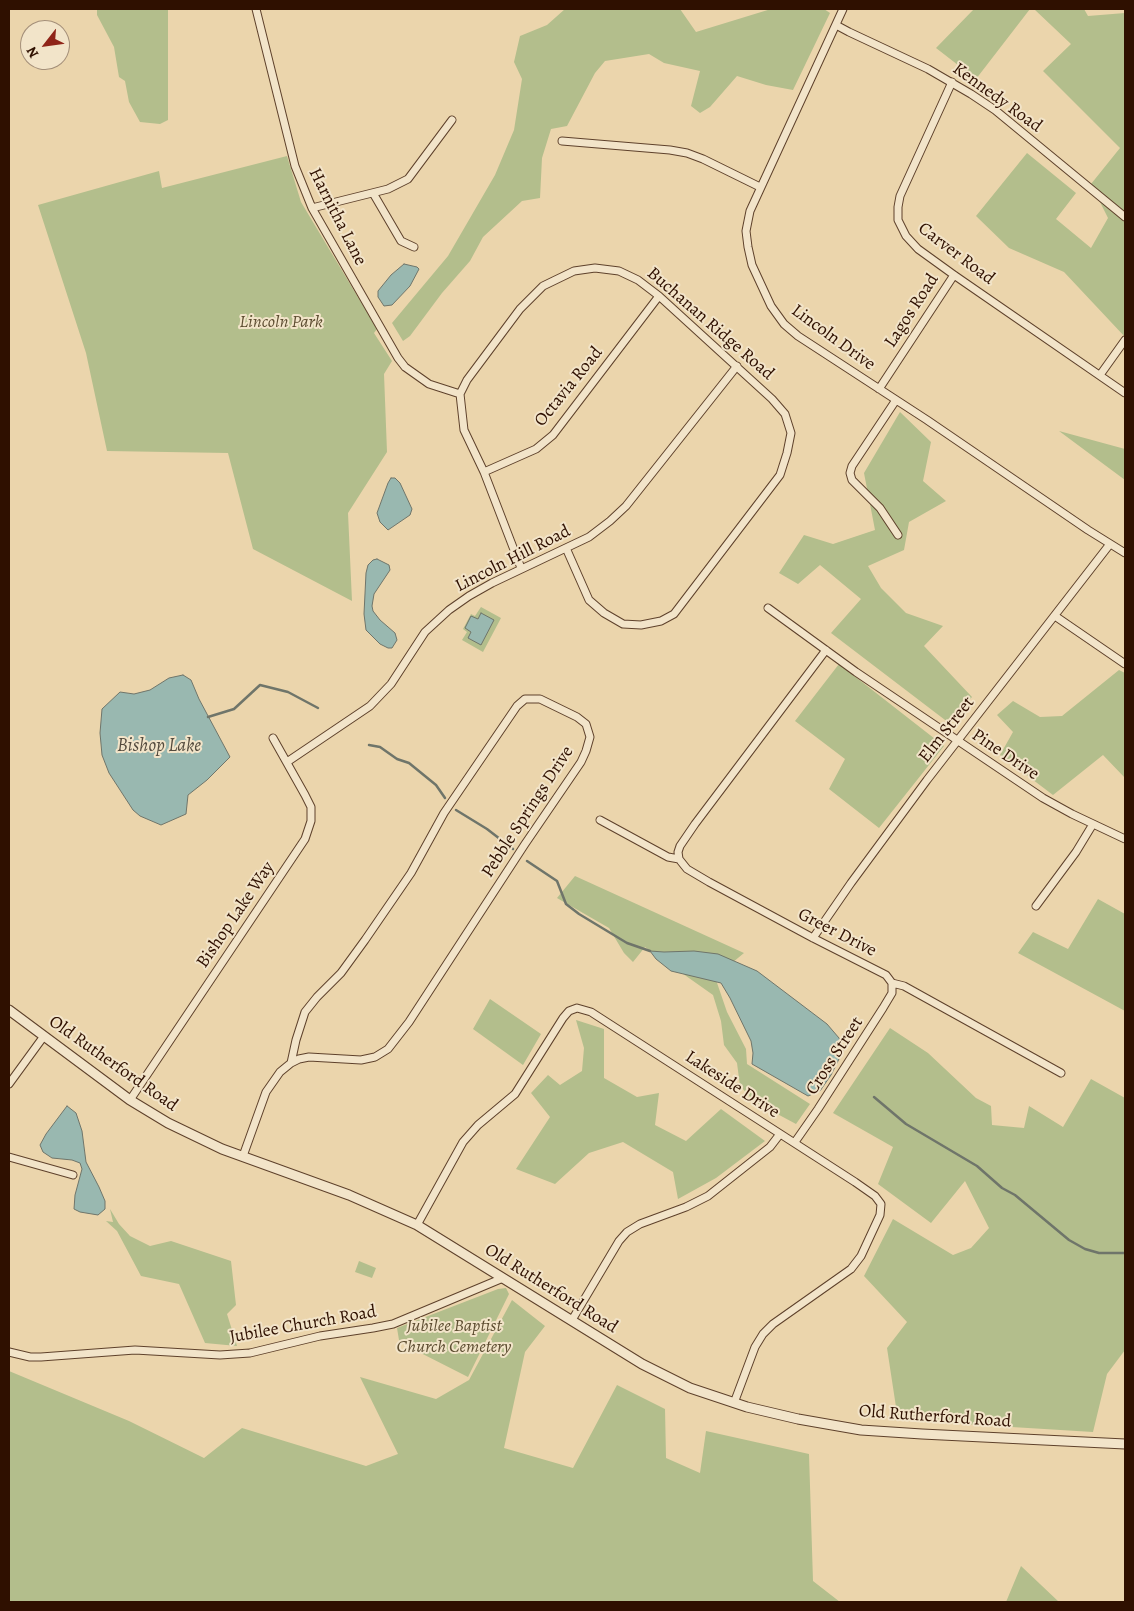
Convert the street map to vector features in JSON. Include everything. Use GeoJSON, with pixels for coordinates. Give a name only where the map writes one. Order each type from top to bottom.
{"type":"FeatureCollection","features":[{"type":"Feature","properties":{"kind":"street","name":"Harnitha Lane"},"geometry":{"type":"LineString","coordinates":[[256,9],[295,166],[312,208],[401,362],[414,375],[429,384],[460,394]]}},
{"type":"Feature","properties":{"kind":"street","name":"Lincoln Drive"},"geometry":{"type":"LineString","coordinates":[[844,9],[760,187],[747,223],[748,247],[752,265],[771,306],[776,315],[791,330],[1125,553]]}},
{"type":"Feature","properties":{"kind":"street","name":"Kennedy Road"},"geometry":{"type":"LineString","coordinates":[[836,25],[952,82],[995,110],[1125,217]]}},
{"type":"Feature","properties":{"kind":"street","name":"Carver Road"},"geometry":{"type":"LineString","coordinates":[[952,82],[901,192],[898,207],[901,227],[913,244],[954,275],[1125,393]]}},
{"type":"Feature","properties":{"kind":"street"},"geometry":{"type":"LineString","coordinates":[[312,208],[373,193],[408,180],[452,120]]}},
{"type":"Feature","properties":{"kind":"street"},"geometry":{"type":"LineString","coordinates":[[562,141],[687,153],[760,187]]}},
{"type":"Feature","properties":{"kind":"street"},"geometry":{"type":"LineString","coordinates":[[373,193],[401,241],[414,247]]}},
{"type":"Feature","properties":{"kind":"street","name":"Buchanan Ridge Road"},"geometry":{"type":"LineString","coordinates":[[460,394],[467,380],[520,309],[543,286],[556,278],[574,271],[595,268],[619,271],[638,280],[659,296],[737,366],[785,414],[791,433],[780,474],[674,614],[661,621],[641,625],[623,624],[604,613],[589,600],[566,548]]}},
{"type":"Feature","properties":{"kind":"street","name":"Lagos Road"},"geometry":{"type":"LineString","coordinates":[[879,389],[954,275]]}},
{"type":"Feature","properties":{"kind":"street","name":"Octavia Road"},"geometry":{"type":"LineString","coordinates":[[484,472],[536,449],[553,435],[659,296]]}},
{"type":"Feature","properties":{"kind":"street"},"geometry":{"type":"LineString","coordinates":[[1100,374],[1110,364],[1125,340]]}},
{"type":"Feature","properties":{"kind":"street","name":"Lincoln Hill Road"},"geometry":{"type":"LineString","coordinates":[[287,762],[370,706],[391,684],[425,632],[449,610],[469,596],[522,568],[589,537],[610,521],[626,506],[737,366]]}},
{"type":"Feature","properties":{"kind":"street"},"geometry":{"type":"LineString","coordinates":[[460,394],[464,430],[484,472],[522,568]]}},
{"type":"Feature","properties":{"kind":"street"},"geometry":{"type":"LineString","coordinates":[[896,400],[852,466],[850,473],[852,480],[880,508],[898,535]]}},
{"type":"Feature","properties":{"kind":"street","name":"Elm Street"},"geometry":{"type":"LineString","coordinates":[[813,938],[868,859],[1110,544]]}},
{"type":"Feature","properties":{"kind":"street","name":"Pine Drive"},"geometry":{"type":"LineString","coordinates":[[768,608],[826,650],[1043,798],[1125,839]]}},
{"type":"Feature","properties":{"kind":"street"},"geometry":{"type":"LineString","coordinates":[[1055,616],[1125,664]]}},
{"type":"Feature","properties":{"kind":"street"},"geometry":{"type":"LineString","coordinates":[[679,859],[678,852],[680,846],[695,824],[826,650]]}},
{"type":"Feature","properties":{"kind":"street","name":"Pebble Springs Drive"},"geometry":{"type":"LineString","coordinates":[[243,1156],[266,1092],[280,1072],[291,1063],[308,1057],[361,1060],[376,1057],[388,1049],[409,1022],[540,821],[581,762],[590,737],[586,724],[577,717],[540,698],[525,699],[517,706],[444,813],[411,872],[370,933],[341,973],[309,1006],[303,1018],[291,1063]]}},
{"type":"Feature","properties":{"kind":"street","name":"Bishop Lake Way"},"geometry":{"type":"LineString","coordinates":[[130,1100],[305,839],[311,821],[311,807],[273,738]]}},
{"type":"Feature","properties":{"kind":"street","name":"Greer Drive"},"geometry":{"type":"LineString","coordinates":[[600,820],[668,857],[679,859],[686,869],[709,882],[886,976],[892,983],[904,986],[1061,1073]]}},
{"type":"Feature","properties":{"kind":"street"},"geometry":{"type":"LineString","coordinates":[[1036,906],[1076,852],[1093,824]]}},
{"type":"Feature","properties":{"kind":"street","name":"Cross Street"},"geometry":{"type":"LineString","coordinates":[[795,1142],[883,1008],[892,993],[892,983]]}},
{"type":"Feature","properties":{"kind":"street","name":"Lakeside Drive"},"geometry":{"type":"LineString","coordinates":[[416,1226],[463,1142],[478,1125],[515,1094],[563,1018],[573,1009],[585,1010],[603,1019],[795,1142],[875,1196],[881,1204],[881,1212],[861,1256],[851,1269],[773,1324],[763,1334],[755,1347],[734,1403]]}},
{"type":"Feature","properties":{"kind":"street","name":"Old Rutherford Road"},"geometry":{"type":"LineString","coordinates":[[9,1010],[130,1100],[168,1123],[243,1156],[349,1195],[416,1226],[656,1372],[690,1388],[734,1403],[798,1419],[868,1430],[1125,1444]]}},
{"type":"Feature","properties":{"kind":"street"},"geometry":{"type":"LineString","coordinates":[[9,1084],[44,1036]]}},
{"type":"Feature","properties":{"kind":"street"},"geometry":{"type":"LineString","coordinates":[[572,1320],[618,1242],[627,1232],[640,1224],[686,1207],[708,1196],[770,1147],[780,1134]]}},
{"type":"Feature","properties":{"kind":"street"},"geometry":{"type":"LineString","coordinates":[[9,1157],[73,1175]]}},
{"type":"Feature","properties":{"kind":"street","name":"Jubilee Church Road"},"geometry":{"type":"LineString","coordinates":[[9,1352],[30,1357],[136,1350],[220,1355],[250,1353],[320,1336],[394,1324],[503,1278]]}},
{"type":"Feature","properties":{"kind":"green space"},"geometry":{"type":"Polygon","coordinates":[[[97,9],[168,9],[168,120],[160,124],[140,122],[129,102],[125,81],[119,77],[114,47],[97,15],[97,9]]]}},
{"type":"Feature","properties":{"kind":"green space"},"geometry":{"type":"Polygon","coordinates":[[[565,9],[680,9],[696,32],[771,9],[824,9],[830,13],[793,90],[766,85],[737,76],[710,107],[700,113],[691,106],[700,71],[664,63],[649,54],[605,61],[595,73],[567,126],[551,129],[542,158],[540,198],[522,201],[483,237],[470,261],[442,293],[410,336],[403,341],[392,323],[448,256],[495,175],[514,130],[522,79],[514,62],[520,36],[547,25],[565,9]]]}},
{"type":"Feature","properties":{"kind":"green space"},"geometry":{"type":"Polygon","coordinates":[[[974,9],[1030,9],[976,79],[936,48],[974,9]]]}},
{"type":"Feature","properties":{"kind":"green space"},"geometry":{"type":"Polygon","coordinates":[[[1034,9],[1084,9],[1088,16],[1125,13],[1125,337],[1064,272],[1009,248],[976,216],[1027,153],[1076,193],[1056,219],[1091,248],[1108,218],[1091,184],[1120,148],[1043,71],[1071,44],[1034,9]]]}},
{"type":"Feature","properties":{"kind":"green space","name":"Lincoln Park"},"geometry":{"type":"Polygon","coordinates":[[[287,156],[301,202],[377,329],[374,333],[392,361],[384,374],[387,452],[348,513],[352,601],[253,549],[228,453],[107,451],[86,353],[38,205],[159,171],[162,188],[287,156]]]}},
{"type":"Feature","properties":{"kind":"green space"},"geometry":{"type":"Polygon","coordinates":[[[900,412],[931,442],[923,481],[946,501],[909,522],[904,550],[868,566],[881,588],[906,613],[943,626],[924,646],[972,697],[949,723],[831,633],[861,599],[820,565],[798,584],[779,573],[804,535],[833,544],[875,530],[864,473],[900,412]]]}},
{"type":"Feature","properties":{"kind":"green space"},"geometry":{"type":"Polygon","coordinates":[[[1059,431],[1125,449],[1125,480],[1059,431]]]}},
{"type":"Feature","properties":{"kind":"green space"},"geometry":{"type":"Polygon","coordinates":[[[481,607],[501,618],[483,652],[462,640],[467,632],[463,629],[471,614],[475,616],[481,607]]]}},
{"type":"Feature","properties":{"kind":"green space"},"geometry":{"type":"Polygon","coordinates":[[[839,664],[944,746],[879,828],[829,789],[845,759],[795,721],[839,664]]]}},
{"type":"Feature","properties":{"kind":"green space"},"geometry":{"type":"Polygon","coordinates":[[[1119,670],[1125,673],[1125,778],[1103,755],[1053,795],[1000,755],[1013,732],[997,715],[1013,701],[1040,717],[1062,716],[1119,670]]]}},
{"type":"Feature","properties":{"kind":"green space"},"geometry":{"type":"Polygon","coordinates":[[[575,876],[744,953],[715,977],[727,1012],[746,1049],[747,1064],[810,1104],[796,1124],[755,1102],[740,1086],[737,1063],[724,1045],[721,1021],[713,995],[645,947],[633,962],[624,953],[609,928],[557,898],[575,876]]]}},
{"type":"Feature","properties":{"kind":"green space"},"geometry":{"type":"Polygon","coordinates":[[[1098,899],[1125,914],[1125,1011],[1018,953],[1033,932],[1068,949],[1098,899]]]}},
{"type":"Feature","properties":{"kind":"green space"},"geometry":{"type":"Polygon","coordinates":[[[490,999],[541,1034],[523,1065],[473,1029],[490,999]]]}},
{"type":"Feature","properties":{"kind":"green space"},"geometry":{"type":"Polygon","coordinates":[[[576,1020],[604,1029],[604,1078],[637,1097],[659,1093],[655,1125],[686,1141],[721,1109],[765,1141],[716,1178],[678,1199],[673,1172],[623,1142],[589,1153],[555,1184],[516,1169],[550,1117],[531,1093],[548,1075],[560,1085],[582,1071],[584,1048],[576,1020]]]}},
{"type":"Feature","properties":{"kind":"green space"},"geometry":{"type":"Polygon","coordinates":[[[890,1028],[928,1053],[976,1098],[991,1106],[992,1125],[1024,1128],[1029,1106],[1063,1127],[1091,1079],[1125,1098],[1125,1350],[1107,1374],[1093,1432],[898,1420],[887,1348],[907,1322],[864,1276],[893,1219],[953,1255],[971,1248],[989,1228],[965,1181],[931,1223],[878,1184],[893,1147],[833,1113],[890,1028]]]}},
{"type":"Feature","properties":{"kind":"green space"},"geometry":{"type":"Polygon","coordinates":[[[110,1209],[119,1224],[130,1236],[150,1246],[171,1241],[231,1261],[236,1305],[227,1314],[237,1346],[205,1343],[179,1284],[141,1276],[117,1231],[106,1221],[113,1222],[110,1209]]]}},
{"type":"Feature","properties":{"kind":"green space"},"geometry":{"type":"Polygon","coordinates":[[[359,1261],[376,1268],[372,1278],[355,1272],[359,1261]]]}},
{"type":"Feature","properties":{"kind":"green space","name":"Jubilee Baptist Church Cemetery"},"geometry":{"type":"Polygon","coordinates":[[[506,1288],[509,1294],[468,1377],[403,1344],[399,1340],[397,1328],[498,1289],[506,1288]]]}},
{"type":"Feature","properties":{"kind":"green space"},"geometry":{"type":"Polygon","coordinates":[[[512,1300],[545,1326],[525,1352],[504,1448],[573,1468],[617,1385],[665,1409],[666,1458],[700,1473],[706,1431],[809,1454],[813,1581],[840,1602],[9,1602],[9,1371],[129,1421],[204,1458],[242,1428],[366,1466],[398,1454],[360,1377],[436,1399],[469,1380],[512,1300]]]}},
{"type":"Feature","properties":{"kind":"green space"},"geometry":{"type":"Polygon","coordinates":[[[1021,1566],[1059,1602],[1006,1602],[1021,1566]]]}},
{"type":"Feature","properties":{"kind":"water"},"geometry":{"type":"Polygon","coordinates":[[[404,264],[419,269],[410,286],[392,305],[384,306],[378,297],[378,291],[391,275],[404,264]]]}},
{"type":"Feature","properties":{"kind":"water"},"geometry":{"type":"Polygon","coordinates":[[[391,478],[395,478],[400,483],[412,509],[410,515],[388,530],[380,522],[377,513],[391,478]]]}},
{"type":"Feature","properties":{"kind":"water"},"geometry":{"type":"Polygon","coordinates":[[[377,559],[389,565],[390,570],[374,594],[372,606],[373,611],[380,620],[395,633],[397,640],[392,648],[380,644],[366,630],[364,614],[366,573],[368,565],[377,559]]]}},
{"type":"Feature","properties":{"kind":"water"},"geometry":{"type":"Polygon","coordinates":[[[481,613],[494,620],[481,645],[468,638],[471,632],[465,628],[471,616],[478,619],[481,613]]]}},
{"type":"Feature","properties":{"kind":"water","name":"Bishop Lake"},"geometry":{"type":"Polygon","coordinates":[[[183,675],[191,680],[230,757],[207,780],[188,795],[186,814],[161,825],[140,816],[133,810],[109,773],[102,755],[100,733],[102,709],[120,692],[134,694],[150,690],[169,678],[183,675]]]}},
{"type":"Feature","properties":{"kind":"water"},"geometry":{"type":"Polygon","coordinates":[[[650,951],[694,951],[718,954],[757,971],[827,1024],[839,1038],[844,1049],[831,1075],[820,1091],[808,1096],[752,1064],[751,1041],[721,983],[671,971],[656,959],[650,951]]]}},
{"type":"Feature","properties":{"kind":"water"},"geometry":{"type":"Polygon","coordinates":[[[67,1106],[76,1113],[82,1131],[86,1162],[105,1201],[105,1209],[98,1215],[74,1209],[75,1195],[82,1169],[80,1163],[72,1160],[52,1158],[43,1152],[40,1145],[67,1106]]]}},
{"type":"Feature","properties":{"kind":"waterway"},"geometry":{"type":"LineString","coordinates":[[208,717],[234,709],[260,685],[288,692],[318,708]]}},
{"type":"Feature","properties":{"kind":"waterway"},"geometry":{"type":"LineString","coordinates":[[369,745],[380,747],[397,759],[409,763],[436,785],[445,798]]}},
{"type":"Feature","properties":{"kind":"waterway"},"geometry":{"type":"LineString","coordinates":[[456,810],[487,829],[513,849]]}},
{"type":"Feature","properties":{"kind":"waterway"},"geometry":{"type":"LineString","coordinates":[[527,861],[557,881],[566,904],[579,914],[627,943],[650,951]]}},
{"type":"Feature","properties":{"kind":"waterway"},"geometry":{"type":"LineString","coordinates":[[874,1097],[906,1124],[977,1166],[1069,1240],[1085,1249],[1099,1253],[1125,1253]]}}]}
